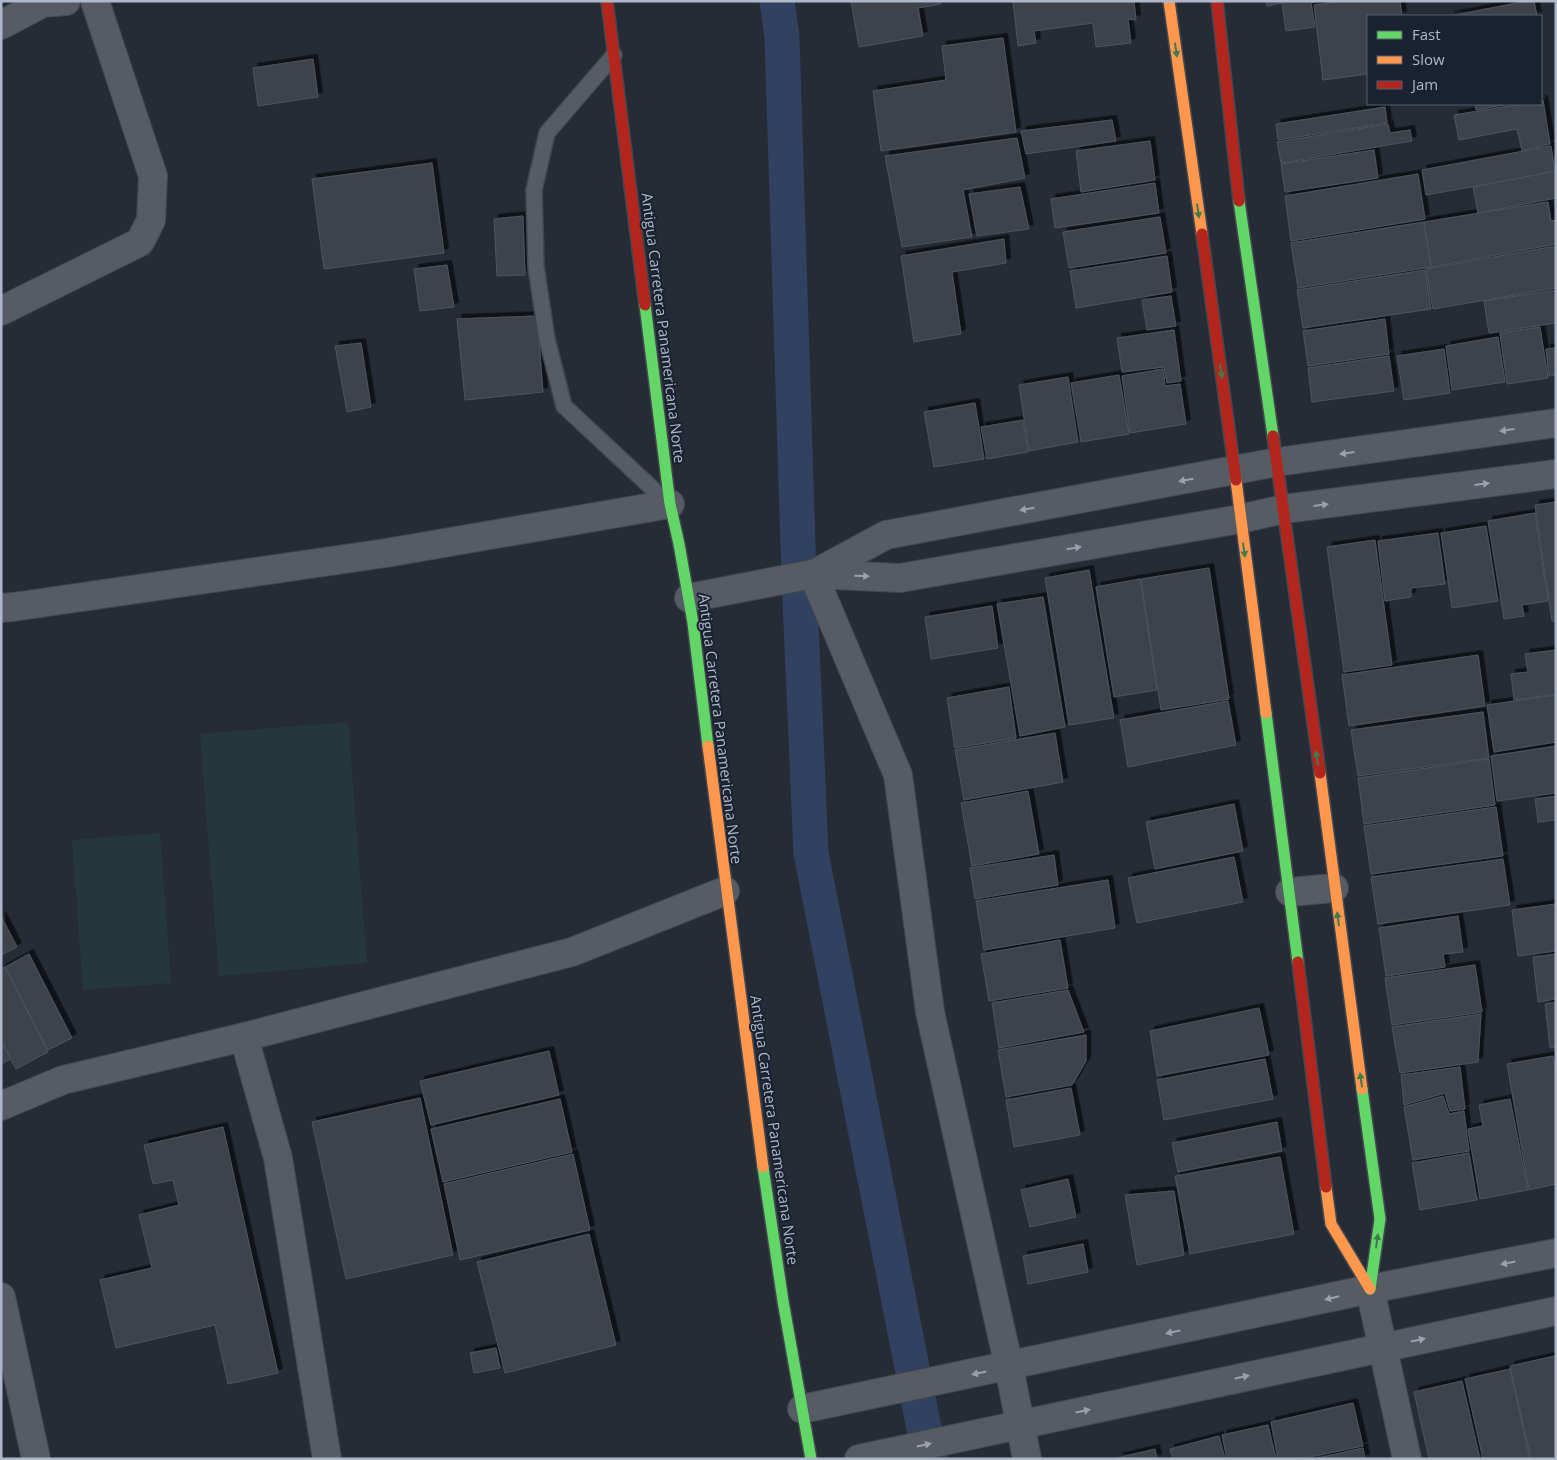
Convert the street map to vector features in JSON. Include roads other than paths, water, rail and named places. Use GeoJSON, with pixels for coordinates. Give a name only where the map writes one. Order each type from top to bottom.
{"type":"FeatureCollection","features":[{"type":"Feature","properties":{"kind":"street"},"geometry":{"type":"LineString","coordinates":[[1,311],[140,242],[151,220],[153,176],[95,1]]}},
{"type":"Feature","properties":{"kind":"street","name":"Antigua Carretera Panamericana Norte"},"geometry":{"type":"LineString","coordinates":[[607,1],[670,504],[680,545],[689,598],[725,891],[766,1196],[811,1459]]}},
{"type":"Feature","properties":{"kind":"street"},"geometry":{"type":"LineString","coordinates":[[1169,1],[1235,471],[1331,1224],[1370,1290],[1406,1459]]}},
{"type":"Feature","properties":{"kind":"street"},"geometry":{"type":"LineString","coordinates":[[1217,1],[1236,178],[1284,509],[1380,1219],[1370,1290]]}},
{"type":"Feature","properties":{"kind":"street"},"geometry":{"type":"LineString","coordinates":[[1,25],[51,2]]}},
{"type":"Feature","properties":{"kind":"street"},"geometry":{"type":"LineString","coordinates":[[813,574],[886,535],[1277,462],[1556,424]]}},
{"type":"Feature","properties":{"kind":"street"},"geometry":{"type":"LineString","coordinates":[[689,598],[813,574],[900,578],[1240,520],[1284,509],[1556,474]]}},
{"type":"Feature","properties":{"kind":"street"},"geometry":{"type":"LineString","coordinates":[[1,608],[13,608],[386,552],[670,504]]}},
{"type":"Feature","properties":{"kind":"street"},"geometry":{"type":"LineString","coordinates":[[813,574],[898,775],[930,1012],[1009,1367],[1027,1459]]}},
{"type":"Feature","properties":{"kind":"street"},"geometry":{"type":"LineString","coordinates":[[1290,892],[1334,888]]}},
{"type":"Feature","properties":{"kind":"street"},"geometry":{"type":"LineString","coordinates":[[1,1106],[62,1080],[244,1037],[572,952],[725,891]]}},
{"type":"Feature","properties":{"kind":"street"},"geometry":{"type":"LineString","coordinates":[[244,1037],[278,1158],[327,1459]]}},
{"type":"Feature","properties":{"kind":"street"},"geometry":{"type":"LineString","coordinates":[[802,1409],[1556,1253]]}},
{"type":"Feature","properties":{"kind":"street"},"geometry":{"type":"LineString","coordinates":[[1,1297],[36,1459]]}},
{"type":"Feature","properties":{"kind":"street"},"geometry":{"type":"LineString","coordinates":[[859,1459],[1556,1310]]}},
{"type":"Feature","properties":{"kind":"lane"},"geometry":{"type":"LineString","coordinates":[[614,55],[547,133],[534,190],[536,267],[548,339],[564,406],[670,504]]}},
{"type":"Feature","properties":{"kind":"waterway"},"geometry":{"type":"LineString","coordinates":[[777,1],[782,37],[799,577],[811,853],[930,1459]]}}]}
